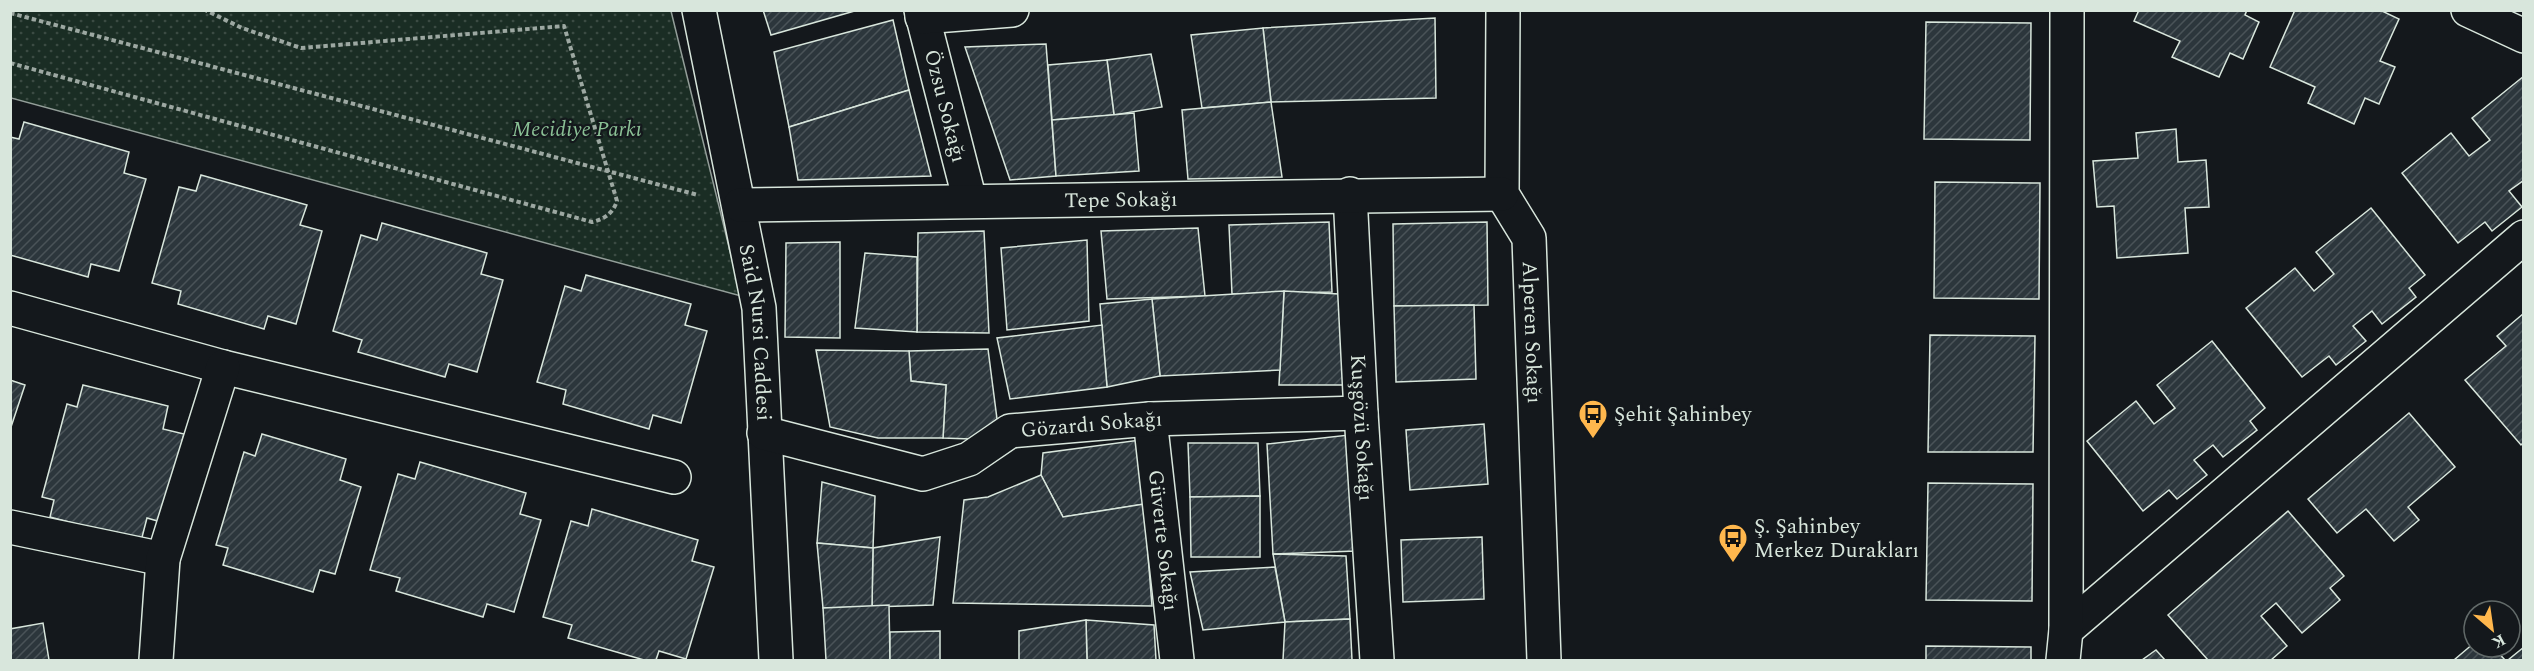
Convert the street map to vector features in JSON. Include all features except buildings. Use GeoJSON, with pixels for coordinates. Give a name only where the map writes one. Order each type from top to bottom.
{"type":"FeatureCollection","features":[{"type":"Feature","properties":{"kind":"street","name":"Said Nursi Caddesi"},"geometry":{"type":"LineString","coordinates":[[699,10],[759,308],[776,660]]}},
{"type":"Feature","properties":{"kind":"street"},"geometry":{"type":"LineString","coordinates":[[922,14],[1012,10]]}},
{"type":"Feature","properties":{"kind":"street"},"geometry":{"type":"LineString","coordinates":[[1502,194],[1503,10]]}},
{"type":"Feature","properties":{"kind":"street"},"geometry":{"type":"LineString","coordinates":[[2064,645],[2067,10]]}},
{"type":"Feature","properties":{"kind":"street"},"geometry":{"type":"LineString","coordinates":[[2468,10],[2523,36]]}},
{"type":"Feature","properties":{"kind":"street","name":"Özsu Sokağı"},"geometry":{"type":"LineString","coordinates":[[922,14],[970,201]]}},
{"type":"Feature","properties":{"kind":"street","name":"Tepe Sokağı"},"geometry":{"type":"LineString","coordinates":[[740,205],[1350,194],[1502,194]]}},
{"type":"Feature","properties":{"kind":"street","name":"Kuşgözü Sokağı"},"geometry":{"type":"LineString","coordinates":[[1350,194],[1377,660]]}},
{"type":"Feature","properties":{"kind":"street","name":"Alperen Sokağı"},"geometry":{"type":"LineString","coordinates":[[1502,194],[1529,238],[1544,660]]}},
{"type":"Feature","properties":{"kind":"street"},"geometry":{"type":"LineString","coordinates":[[2064,645],[2523,237]]}},
{"type":"Feature","properties":{"kind":"street"},"geometry":{"type":"LineString","coordinates":[[10,308],[223,367],[674,477]]}},
{"type":"Feature","properties":{"kind":"street"},"geometry":{"type":"LineString","coordinates":[[156,660],[163,559],[223,367]]}},
{"type":"Feature","properties":{"kind":"street","name":"Gözardı Sokağı"},"geometry":{"type":"LineString","coordinates":[[764,433],[923,474],[969,459],[1010,431],[1150,420],[1361,413]]}},
{"type":"Feature","properties":{"kind":"street","name":"Güverte Sokağı"},"geometry":{"type":"LineString","coordinates":[[1150,420],[1177,660]]}},
{"type":"Feature","properties":{"kind":"street"},"geometry":{"type":"LineString","coordinates":[[10,527],[163,559]]}},
{"type":"Feature","properties":{"kind":"path"},"geometry":{"type":"LineString","coordinates":[[10,63],[592,222],[608,214],[617,201],[564,26],[301,48],[242,28],[205,10]]}},
{"type":"Feature","properties":{"kind":"path"},"geometry":{"type":"LineString","coordinates":[[10,13],[740,205]]}},
{"type":"Feature","properties":{"kind":"green space","name":"Mecidiye Parkı"},"geometry":{"type":"Polygon","coordinates":[[[10,11],[671,11],[741,296],[11,98],[10,11]]]}},
{"type":"Feature","properties":{"kind":"place","name":"Şehit Şahinbey"},"geometry":{"type":"Point","coordinates":[1593,440]}},
{"type":"Feature","properties":{"kind":"place","name":"Ş. Şahinbey Merkez Durakları"},"geometry":{"type":"Point","coordinates":[1733,564]}}]}
